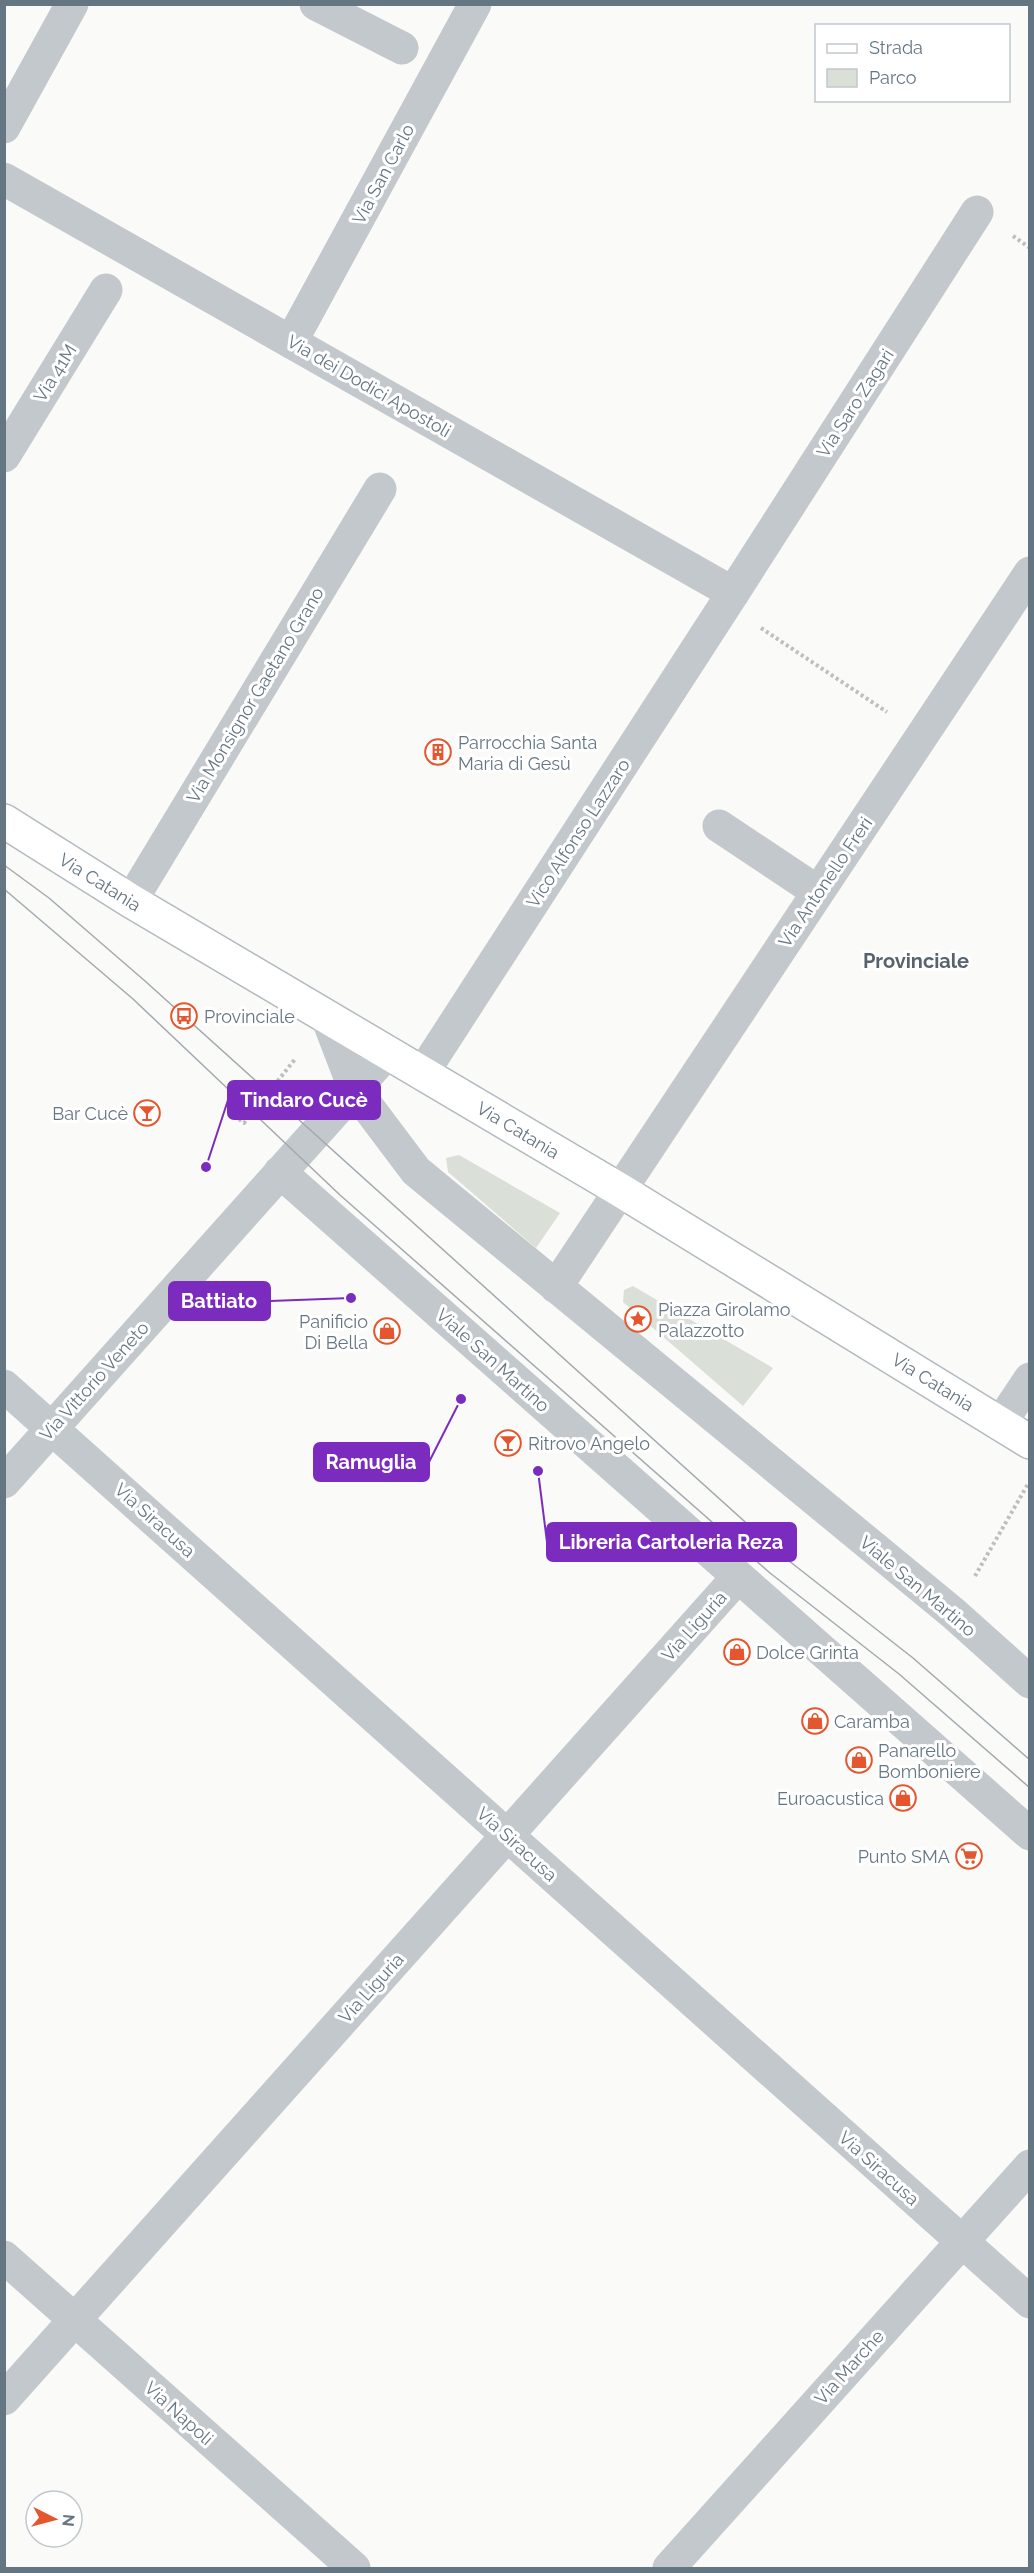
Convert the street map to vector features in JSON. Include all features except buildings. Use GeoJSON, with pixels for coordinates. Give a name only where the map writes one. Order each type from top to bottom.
{"type":"FeatureCollection","features":[{"type":"Feature","properties":{"kind":"main road","name":"Via Catania"},"geometry":{"type":"LineString","coordinates":[[4,821],[131,902],[620,1190],[1029,1442]]}},
{"type":"Feature","properties":{"kind":"street"},"geometry":{"type":"LineString","coordinates":[[4,127],[72,4]]}},
{"type":"Feature","properties":{"kind":"street"},"geometry":{"type":"LineString","coordinates":[[316,4],[402,48]]}},
{"type":"Feature","properties":{"kind":"street","name":"Via San Carlo"},"geometry":{"type":"LineString","coordinates":[[291,342],[475,4]]}},
{"type":"Feature","properties":{"kind":"street","name":"Via dei Dodici Apostoli"},"geometry":{"type":"LineString","coordinates":[[4,179],[733,593]]}},
{"type":"Feature","properties":{"kind":"street","name":"Via Saro Zagari"},"geometry":{"type":"LineString","coordinates":[[733,593],[977,213]]}},
{"type":"Feature","properties":{"kind":"street","name":"Via 41M"},"geometry":{"type":"LineString","coordinates":[[4,456],[106,290]]}},
{"type":"Feature","properties":{"kind":"street","name":"Via Monsignor Gaetano Grano"},"geometry":{"type":"LineString","coordinates":[[131,902],[380,489]]}},
{"type":"Feature","properties":{"kind":"street","name":"Via Antonello Freri"},"geometry":{"type":"LineString","coordinates":[[556,1287],[922,735],[1019,611],[1029,573]]}},
{"type":"Feature","properties":{"kind":"street","name":"Vico Alfonso Lazzaro"},"geometry":{"type":"LineString","coordinates":[[422,1074],[733,593]]}},
{"type":"Feature","properties":{"kind":"street"},"geometry":{"type":"LineString","coordinates":[[719,826],[818,892]]}},
{"type":"Feature","properties":{"kind":"street","name":"Viale San Martino"},"geometry":{"type":"LineString","coordinates":[[327,1017],[355,1090],[416,1171],[953,1613],[1029,1682]]}},
{"type":"Feature","properties":{"kind":"street","name":"Via Vittorio Veneto"},"geometry":{"type":"LineString","coordinates":[[4,1482],[387,1053]]}},
{"type":"Feature","properties":{"kind":"street","name":"Viale San Martino"},"geometry":{"type":"LineString","coordinates":[[280,1172],[1029,1834]]}},
{"type":"Feature","properties":{"kind":"street"},"geometry":{"type":"LineString","coordinates":[[1000,1424],[1029,1379]]}},
{"type":"Feature","properties":{"kind":"street","name":"Via Siracusa"},"geometry":{"type":"LineString","coordinates":[[4,1386],[1029,2302]]}},
{"type":"Feature","properties":{"kind":"street","name":"Via Liguria"},"geometry":{"type":"LineString","coordinates":[[4,2399],[737,1578]]}},
{"type":"Feature","properties":{"kind":"street","name":"Via Marche"},"geometry":{"type":"LineString","coordinates":[[669,2568],[1029,2166]]}},
{"type":"Feature","properties":{"kind":"street","name":"Via Napoli"},"geometry":{"type":"LineString","coordinates":[[4,2257],[354,2568]]}},
{"type":"Feature","properties":{"kind":"path"},"geometry":{"type":"LineString","coordinates":[[759,627],[922,735]]}},
{"type":"Feature","properties":{"kind":"path"},"geometry":{"type":"LineString","coordinates":[[239,1119],[244,1123],[327,1017]]}},
{"type":"Feature","properties":{"kind":"path"},"geometry":{"type":"LineString","coordinates":[[271,1080],[276,1084]]}},
{"type":"Feature","properties":{"kind":"path"},"geometry":{"type":"LineString","coordinates":[[993,1545],[1029,1480]]}},
{"type":"Feature","properties":{"kind":"green space"},"geometry":{"type":"Polygon","coordinates":[[[459,1155],[560,1213],[536,1248],[448,1172],[446,1158],[459,1155]]]}},
{"type":"Feature","properties":{"kind":"green space"},"geometry":{"type":"Polygon","coordinates":[[[633,1286],[773,1368],[743,1406],[623,1302],[624,1290],[633,1286]]]}},
{"type":"Feature","properties":{"kind":"tram line"},"geometry":{"type":"LineString","coordinates":[[4,865],[49,898],[145,981],[784,1557],[913,1658],[1030,1760]]}},
{"type":"Feature","properties":{"kind":"tram line"},"geometry":{"type":"LineString","coordinates":[[4,889],[133,999],[340,1195],[770,1573],[899,1674],[1030,1788]]}},
{"type":"Feature","properties":{"kind":"place","name":"Parrocchia Santa Maria di Gesù"},"geometry":{"type":"Point","coordinates":[438,752]}},
{"type":"Feature","properties":{"kind":"place","name":"Provinciale"},"geometry":{"type":"Point","coordinates":[184,1016]}},
{"type":"Feature","properties":{"kind":"place","name":"Bar Cucè"},"geometry":{"type":"Point","coordinates":[147,1113]}},
{"type":"Feature","properties":{"kind":"place","name":"Tindaro Cucè"},"geometry":{"type":"Point","coordinates":[206,1167]}},
{"type":"Feature","properties":{"kind":"place","name":"Battiato"},"geometry":{"type":"Point","coordinates":[351,1298]}},
{"type":"Feature","properties":{"kind":"place","name":"Piazza Girolamo Palazzotto"},"geometry":{"type":"Point","coordinates":[638,1319]}},
{"type":"Feature","properties":{"kind":"place","name":"Panificio Di Bella"},"geometry":{"type":"Point","coordinates":[387,1331]}},
{"type":"Feature","properties":{"kind":"place","name":"Ramuglia"},"geometry":{"type":"Point","coordinates":[461,1399]}},
{"type":"Feature","properties":{"kind":"place","name":"Ritrovo Angelo"},"geometry":{"type":"Point","coordinates":[508,1443]}},
{"type":"Feature","properties":{"kind":"place","name":"Libreria Cartoleria Reza"},"geometry":{"type":"Point","coordinates":[538,1471]}},
{"type":"Feature","properties":{"kind":"place","name":"Dolce Grinta"},"geometry":{"type":"Point","coordinates":[737,1652]}},
{"type":"Feature","properties":{"kind":"place","name":"Caramba"},"geometry":{"type":"Point","coordinates":[815,1721]}},
{"type":"Feature","properties":{"kind":"place","name":"Panarello Bomboniere"},"geometry":{"type":"Point","coordinates":[859,1760]}},
{"type":"Feature","properties":{"kind":"place","name":"Euroacustica"},"geometry":{"type":"Point","coordinates":[903,1798]}},
{"type":"Feature","properties":{"kind":"place","name":"Punto SMA"},"geometry":{"type":"Point","coordinates":[969,1856]}},
{"type":"Feature","properties":{"kind":"district","name":"Provinciale"},"geometry":{"type":"Point","coordinates":[916,961]}}]}
